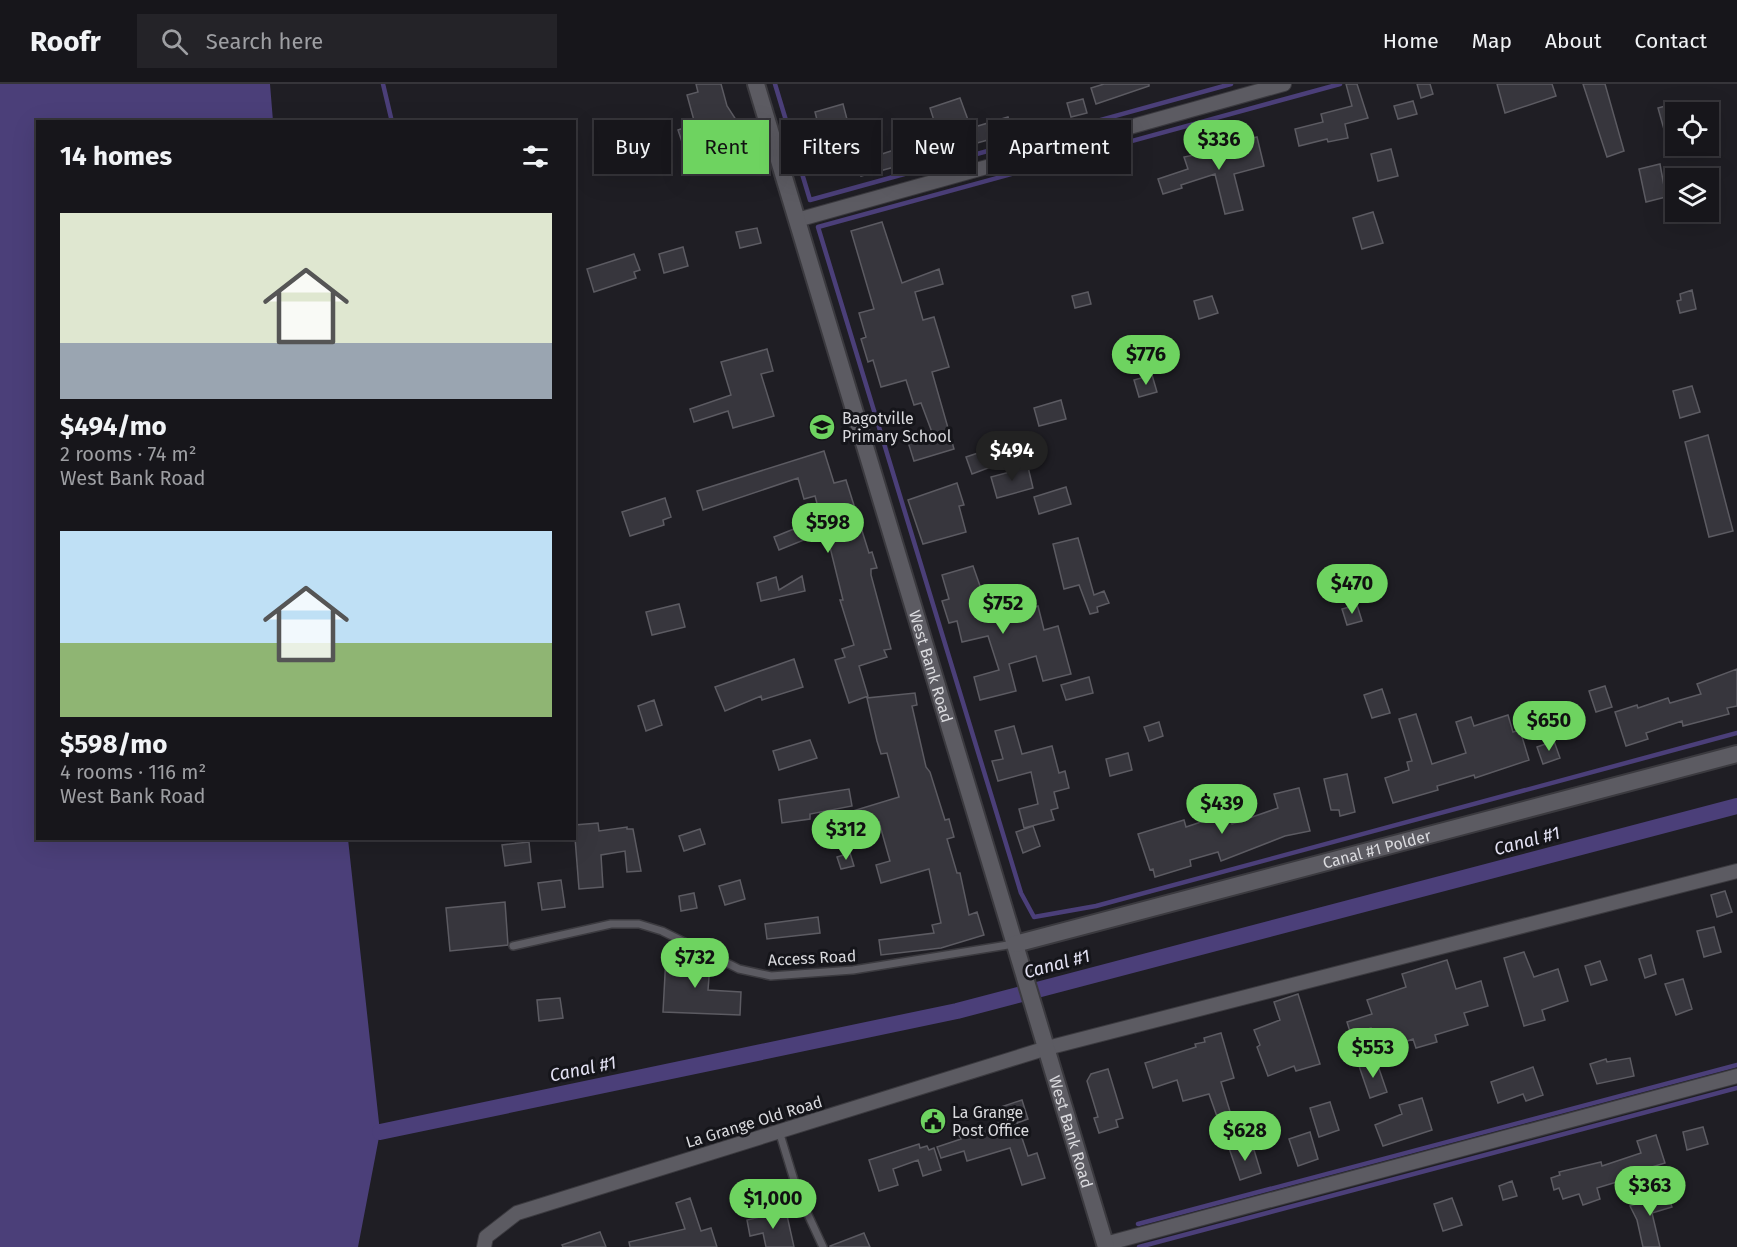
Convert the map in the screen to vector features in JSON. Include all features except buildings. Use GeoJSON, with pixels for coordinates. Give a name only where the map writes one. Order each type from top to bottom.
{"type":"FeatureCollection","features":[{"type":"Feature","properties":{"kind":"street","name":"West Bank Road"},"geometry":{"type":"LineString","coordinates":[[756,84],[1106,1246]]}},
{"type":"Feature","properties":{"kind":"street"},"geometry":{"type":"LineString","coordinates":[[797,220],[1284,84]]}},
{"type":"Feature","properties":{"kind":"street","name":"Canal #1 Polder"},"geometry":{"type":"LineString","coordinates":[[1015,944],[1737,754]]}},
{"type":"Feature","properties":{"kind":"street","name":"La Grange Old Road"},"geometry":{"type":"LineString","coordinates":[[484,1247],[486,1237],[517,1213],[1047,1048],[1737,870]]}},
{"type":"Feature","properties":{"kind":"street"},"geometry":{"type":"LineString","coordinates":[[1106,1246],[1737,1076]]}},
{"type":"Feature","properties":{"kind":"lane","name":"Access Road"},"geometry":{"type":"LineString","coordinates":[[513,946],[610,924],[639,924],[662,931],[739,969],[771,976],[854,970],[1015,944]]}},
{"type":"Feature","properties":{"kind":"lane"},"geometry":{"type":"LineString","coordinates":[[779,1131],[798,1193],[823,1247]]}},
{"type":"Feature","properties":{"kind":"shaded area"},"geometry":{"type":"Polygon","coordinates":[[[0,84],[270,84],[273,120],[36,120],[36,840],[348,840],[380,1132],[358,1247],[0,1247],[0,84]]]}},
{"type":"Feature","properties":{"kind":"waterway"},"geometry":{"type":"LineString","coordinates":[[383,84],[392,120]]}},
{"type":"Feature","properties":{"kind":"waterway"},"geometry":{"type":"LineString","coordinates":[[775,84],[810,200],[1231,84]]}},
{"type":"Feature","properties":{"kind":"waterway"},"geometry":{"type":"LineString","coordinates":[[1340,84],[818,227],[1021,893],[1034,917],[1096,906],[1737,733]]}},
{"type":"Feature","properties":{"kind":"waterway","name":"Canal #1"},"geometry":{"type":"LineString","coordinates":[[380,1132],[957,1011],[1737,806]]}},
{"type":"Feature","properties":{"kind":"waterway"},"geometry":{"type":"LineString","coordinates":[[1138,1224],[1737,1065]]}},
{"type":"Feature","properties":{"kind":"waterway"},"geometry":{"type":"LineString","coordinates":[[1139,1247],[1737,1088]]}},
{"type":"Feature","properties":{"kind":"place","name":"Bagotville Primary School"},"geometry":{"type":"Point","coordinates":[822,427]}},
{"type":"Feature","properties":{"kind":"place","name":"La Grange Post Office"},"geometry":{"type":"Point","coordinates":[933,1121]}}]}
